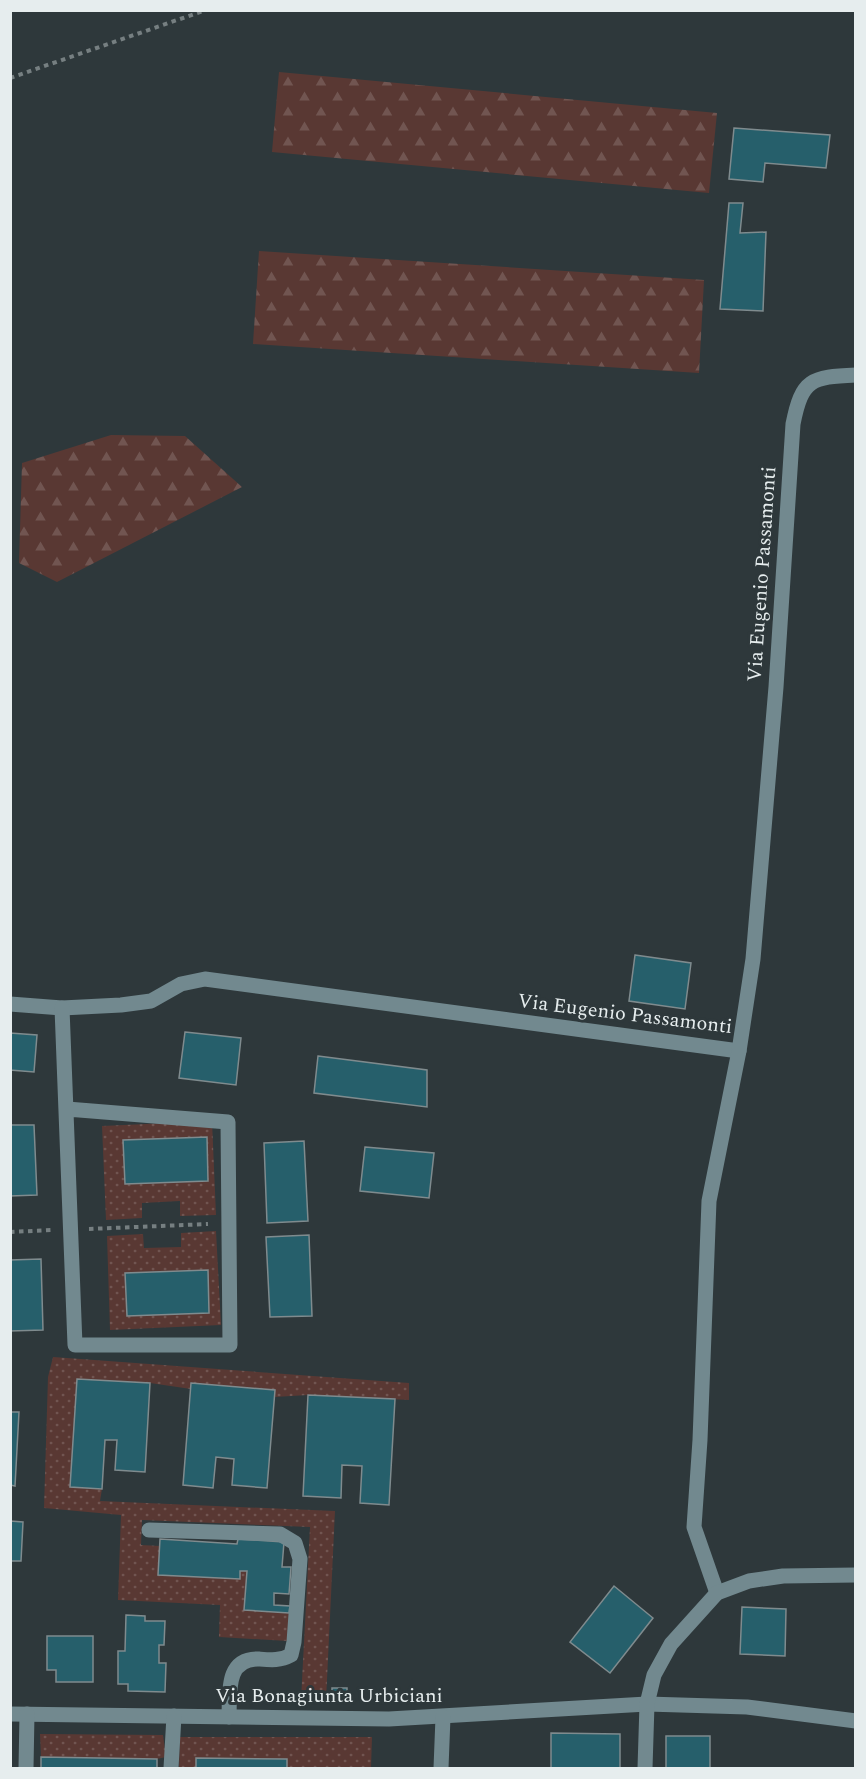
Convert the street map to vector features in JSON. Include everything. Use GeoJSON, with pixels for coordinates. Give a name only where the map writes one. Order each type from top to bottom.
{"type":"FeatureCollection","features":[{"type":"Feature","properties":{"kind":"street","name":"Via Eugenio Passamonti"},"geometry":{"type":"LineString","coordinates":[[10,1004],[62,1008],[121,1005],[151,1000],[181,984],[205,978],[739,1051],[753,959],[770,758],[792,424],[797,401],[805,386],[830,376],[855,375]]}},
{"type":"Feature","properties":{"kind":"street"},"geometry":{"type":"LineString","coordinates":[[62,1008],[75,1345],[230,1345],[228,1122],[67,1109]]}},
{"type":"Feature","properties":{"kind":"street"},"geometry":{"type":"LineString","coordinates":[[717,1593],[694,1527],[700,1440],[709,1201],[739,1051]]}},
{"type":"Feature","properties":{"kind":"street"},"geometry":{"type":"LineString","coordinates":[[149,1530],[280,1534],[295,1543],[300,1558],[291,1655],[281,1660],[248,1659],[238,1665],[231,1674],[229,1717]]}},
{"type":"Feature","properties":{"kind":"street"},"geometry":{"type":"LineString","coordinates":[[645,1768],[647,1704],[654,1675],[671,1644],[717,1593],[749,1581],[783,1576],[855,1575]]}},
{"type":"Feature","properties":{"kind":"street","name":"Via Bonagiunta Urbiciani"},"geometry":{"type":"LineString","coordinates":[[10,1714],[389,1719],[647,1704],[747,1707],[855,1721]]}},
{"type":"Feature","properties":{"kind":"street"},"geometry":{"type":"LineString","coordinates":[[26,1768],[27,1714]]}},
{"type":"Feature","properties":{"kind":"street"},"geometry":{"type":"LineString","coordinates":[[171,1768],[174,1716]]}},
{"type":"Feature","properties":{"kind":"street"},"geometry":{"type":"LineString","coordinates":[[441,1768],[443,1717]]}},
{"type":"Feature","properties":{"kind":"path"},"geometry":{"type":"LineString","coordinates":[[10,78],[206,10]]}},
{"type":"Feature","properties":{"kind":"path"},"geometry":{"type":"LineString","coordinates":[[10,1232],[229,1223]]}},
{"type":"Feature","properties":{"kind":"green space"},"geometry":{"type":"Polygon","coordinates":[[[279,72],[717,113],[709,193],[272,152],[279,72]]]}},
{"type":"Feature","properties":{"kind":"green space"},"geometry":{"type":"Polygon","coordinates":[[[259,251],[704,280],[699,373],[253,344],[259,251]]]}},
{"type":"Feature","properties":{"kind":"green space"},"geometry":{"type":"Polygon","coordinates":[[[111,435],[185,436],[242,487],[57,582],[19,563],[22,463],[111,435]]]}},
{"type":"Feature","properties":{"kind":"green space"},"geometry":{"type":"Polygon","coordinates":[[[212,1121],[216,1215],[180,1216],[180,1201],[142,1203],[142,1218],[106,1220],[102,1126],[212,1121]]]}},
{"type":"Feature","properties":{"kind":"green space"},"geometry":{"type":"Polygon","coordinates":[[[216,1231],[221,1325],[110,1330],[107,1236],[143,1234],[144,1248],[181,1247],[181,1233],[216,1231]]]}},
{"type":"Feature","properties":{"kind":"green space"},"geometry":{"type":"Polygon","coordinates":[[[53,1357],[409,1383],[409,1400],[308,1395],[275,1397],[275,1390],[191,1383],[191,1389],[150,1383],[77,1380],[71,1487],[102,1489],[100,1501],[335,1511],[326,1701],[301,1700],[310,1527],[142,1520],[141,1545],[160,1546],[158,1575],[240,1579],[240,1571],[247,1571],[245,1610],[289,1613],[288,1641],[219,1637],[220,1605],[118,1600],[121,1515],[44,1508],[48,1377],[53,1357]]]}},
{"type":"Feature","properties":{"kind":"green space"},"geometry":{"type":"Polygon","coordinates":[[[40,1734],[163,1735],[166,1757],[157,1759],[41,1757],[40,1734]]]}},
{"type":"Feature","properties":{"kind":"green space"},"geometry":{"type":"Polygon","coordinates":[[[180,1737],[372,1737],[371,1768],[287,1768],[287,1759],[197,1758],[196,1768],[179,1768],[180,1737]]]}},
{"type":"Feature","properties":{"kind":"building"},"geometry":{"type":"Polygon","coordinates":[[[734,128],[830,135],[826,168],[765,163],[763,182],[729,179],[734,128]]]}},
{"type":"Feature","properties":{"kind":"building"},"geometry":{"type":"Polygon","coordinates":[[[729,203],[743,203],[740,233],[766,232],[763,311],[720,309],[729,203]]]}},
{"type":"Feature","properties":{"kind":"building"},"geometry":{"type":"Polygon","coordinates":[[[635,955],[691,963],[685,1009],[629,1001],[635,955]]]}},
{"type":"Feature","properties":{"kind":"building"},"geometry":{"type":"Polygon","coordinates":[[[185,1032],[241,1038],[236,1085],[179,1078],[185,1032]]]}},
{"type":"Feature","properties":{"kind":"building"},"geometry":{"type":"Polygon","coordinates":[[[10,1033],[37,1035],[34,1072],[10,1070],[10,1033]]]}},
{"type":"Feature","properties":{"kind":"building"},"geometry":{"type":"Polygon","coordinates":[[[318,1056],[427,1070],[427,1107],[314,1093],[318,1056]]]}},
{"type":"Feature","properties":{"kind":"building"},"geometry":{"type":"Polygon","coordinates":[[[10,1125],[34,1125],[37,1195],[10,1196],[10,1125]]]}},
{"type":"Feature","properties":{"kind":"building"},"geometry":{"type":"Polygon","coordinates":[[[207,1137],[208,1181],[125,1184],[123,1140],[207,1137]]]}},
{"type":"Feature","properties":{"kind":"building"},"geometry":{"type":"Polygon","coordinates":[[[304,1141],[308,1221],[267,1223],[264,1143],[304,1141]]]}},
{"type":"Feature","properties":{"kind":"building"},"geometry":{"type":"Polygon","coordinates":[[[365,1147],[434,1153],[429,1198],[360,1191],[365,1147]]]}},
{"type":"Feature","properties":{"kind":"building"},"geometry":{"type":"Polygon","coordinates":[[[309,1235],[312,1316],[270,1317],[266,1237],[309,1235]]]}},
{"type":"Feature","properties":{"kind":"building"},"geometry":{"type":"Polygon","coordinates":[[[41,1259],[43,1330],[10,1331],[10,1260],[41,1259]]]}},
{"type":"Feature","properties":{"kind":"building"},"geometry":{"type":"Polygon","coordinates":[[[208,1270],[209,1313],[127,1316],[125,1273],[208,1270]]]}},
{"type":"Feature","properties":{"kind":"building"},"geometry":{"type":"Polygon","coordinates":[[[77,1379],[150,1383],[145,1472],[115,1470],[117,1440],[105,1440],[102,1489],[70,1487],[77,1379]]]}},
{"type":"Feature","properties":{"kind":"building"},"geometry":{"type":"Polygon","coordinates":[[[191,1383],[275,1390],[267,1488],[232,1485],[234,1459],[216,1457],[213,1488],[183,1485],[191,1383]]]}},
{"type":"Feature","properties":{"kind":"building"},"geometry":{"type":"Polygon","coordinates":[[[308,1395],[395,1399],[389,1505],[360,1503],[362,1466],[342,1465],[341,1498],[303,1496],[308,1395]]]}},
{"type":"Feature","properties":{"kind":"building"},"geometry":{"type":"Polygon","coordinates":[[[10,1412],[19,1412],[15,1486],[10,1485],[10,1412]]]}},
{"type":"Feature","properties":{"kind":"building"},"geometry":{"type":"Polygon","coordinates":[[[10,1521],[23,1522],[21,1561],[10,1561],[10,1521]]]}},
{"type":"Feature","properties":{"kind":"building"},"geometry":{"type":"Polygon","coordinates":[[[160,1539],[237,1544],[238,1539],[284,1542],[282,1567],[291,1567],[289,1594],[274,1593],[274,1605],[290,1606],[289,1613],[244,1610],[247,1571],[240,1571],[240,1579],[158,1575],[160,1539]]]}},
{"type":"Feature","properties":{"kind":"building"},"geometry":{"type":"Polygon","coordinates":[[[614,1586],[653,1618],[610,1673],[570,1642],[614,1586]]]}},
{"type":"Feature","properties":{"kind":"building"},"geometry":{"type":"Polygon","coordinates":[[[742,1607],[786,1609],[785,1656],[740,1654],[742,1607]]]}},
{"type":"Feature","properties":{"kind":"building"},"geometry":{"type":"Polygon","coordinates":[[[126,1615],[145,1616],[145,1621],[165,1621],[164,1645],[159,1645],[159,1663],[166,1663],[165,1692],[128,1691],[128,1684],[118,1684],[118,1651],[125,1651],[126,1615]]]}},
{"type":"Feature","properties":{"kind":"building"},"geometry":{"type":"Polygon","coordinates":[[[47,1636],[93,1636],[93,1682],[56,1682],[56,1670],[47,1670],[47,1636]]]}},
{"type":"Feature","properties":{"kind":"building"},"geometry":{"type":"Polygon","coordinates":[[[332,1688],[347,1688],[347,1698],[332,1698],[332,1688]]]}},
{"type":"Feature","properties":{"kind":"building"},"geometry":{"type":"Polygon","coordinates":[[[551,1733],[620,1734],[620,1768],[551,1768],[551,1733]]]}},
{"type":"Feature","properties":{"kind":"building"},"geometry":{"type":"Polygon","coordinates":[[[666,1736],[710,1736],[710,1768],[666,1768],[666,1736]]]}},
{"type":"Feature","properties":{"kind":"building"},"geometry":{"type":"Polygon","coordinates":[[[41,1757],[157,1759],[157,1768],[41,1768],[41,1757]]]}},
{"type":"Feature","properties":{"kind":"building"},"geometry":{"type":"Polygon","coordinates":[[[196,1758],[287,1759],[287,1768],[196,1768],[196,1758]]]}}]}
